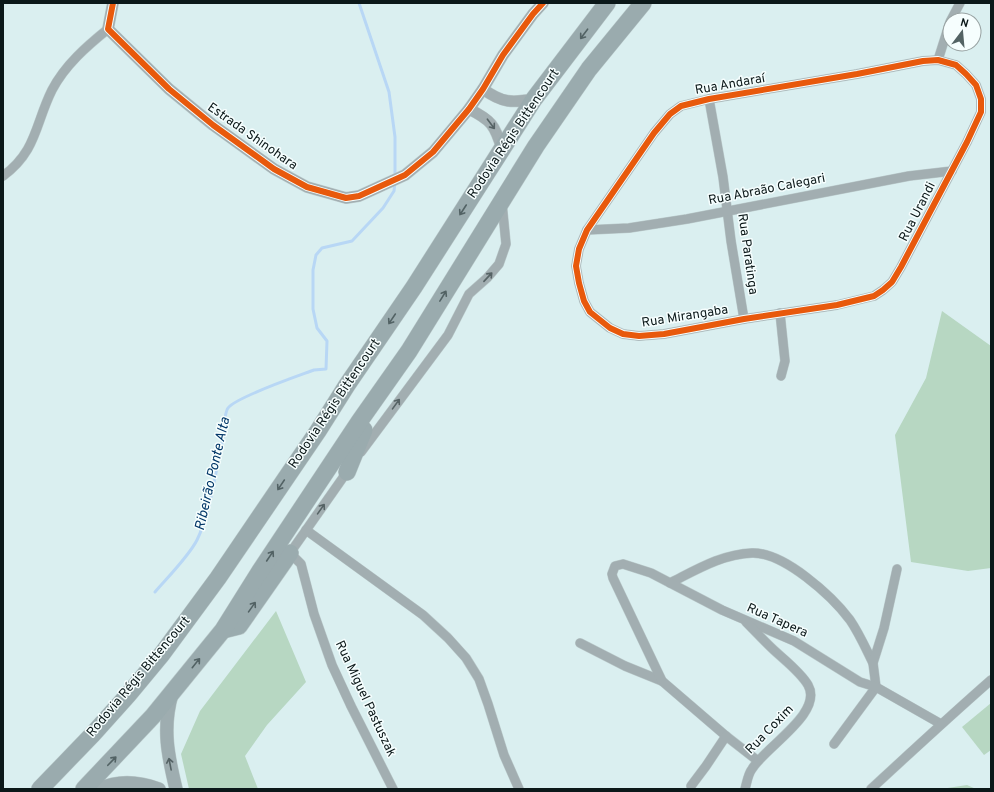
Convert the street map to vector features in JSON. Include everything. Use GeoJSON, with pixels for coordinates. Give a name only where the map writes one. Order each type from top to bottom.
{"type":"FeatureCollection","features":[{"type":"Feature","properties":{"kind":"highway","name":"Rodovia Régis Bittencourt"},"geometry":{"type":"LineString","coordinates":[[40,789],[128,695],[162,654],[218,578],[414,287],[534,99],[607,3]]}},
{"type":"Feature","properties":{"kind":"highway","name":"Rodovia Régis Bittencourt"},"geometry":{"type":"LineString","coordinates":[[84,789],[121,752],[172,693],[223,630],[260,571],[359,422],[409,351],[536,146],[589,69],[643,3]]}},
{"type":"Feature","properties":{"kind":"highway"},"geometry":{"type":"LineString","coordinates":[[347,472],[358,443],[368,423],[409,351]]}},
{"type":"Feature","properties":{"kind":"highway"},"geometry":{"type":"LineString","coordinates":[[223,630],[239,626],[290,553]]}},
{"type":"Feature","properties":{"kind":"main road"},"geometry":{"type":"LineString","coordinates":[[172,693],[166,718],[168,752],[176,789]]}},
{"type":"Feature","properties":{"kind":"main road"},"geometry":{"type":"LineString","coordinates":[[99,789],[119,783],[136,783],[159,789]]}},
{"type":"Feature","properties":{"kind":"street"},"geometry":{"type":"LineString","coordinates":[[3,176],[18,164],[26,154],[52,89],[61,74],[82,52],[108,29],[113,3]]}},
{"type":"Feature","properties":{"kind":"street","name":"Estrada Shinohara"},"geometry":{"type":"LineString","coordinates":[[108,29],[169,89],[213,125],[274,169],[307,187],[346,198],[358,196],[405,175],[433,152],[469,109],[503,55],[533,14],[543,3]]}},
{"type":"Feature","properties":{"kind":"street"},"geometry":{"type":"LineString","coordinates":[[955,12],[960,3]]}},
{"type":"Feature","properties":{"kind":"street"},"geometry":{"type":"LineString","coordinates":[[938,60],[942,47]]}},
{"type":"Feature","properties":{"kind":"street","name":"Rua Andaraí"},"geometry":{"type":"LineString","coordinates":[[587,230],[654,132],[670,114],[681,106],[709,99],[857,74],[923,61],[938,60]]}},
{"type":"Feature","properties":{"kind":"street","name":"Rua Urandi"},"geometry":{"type":"LineString","coordinates":[[780,313],[874,296],[892,282],[905,261],[982,112],[981,99],[976,85],[956,65],[938,60]]}},
{"type":"Feature","properties":{"kind":"street"},"geometry":{"type":"LineString","coordinates":[[483,89],[492,96],[504,101],[516,102],[534,99]]}},
{"type":"Feature","properties":{"kind":"street","name":"Rua Paratinga"},"geometry":{"type":"LineString","coordinates":[[709,99],[723,177],[731,241],[744,318]]}},
{"type":"Feature","properties":{"kind":"street"},"geometry":{"type":"LineString","coordinates":[[469,109],[490,121],[497,133],[502,149]]}},
{"type":"Feature","properties":{"kind":"street","name":"Rua Abraão Calegari"},"geometry":{"type":"LineString","coordinates":[[587,230],[629,228],[687,219],[909,176],[952,171]]}},
{"type":"Feature","properties":{"kind":"street"},"geometry":{"type":"LineString","coordinates":[[290,553],[347,472],[448,335],[469,294],[488,278],[498,264],[506,244],[502,200]]}},
{"type":"Feature","properties":{"kind":"street","name":"Rua Mirangaba"},"geometry":{"type":"LineString","coordinates":[[587,230],[579,249],[576,266],[584,301],[590,312],[610,328],[623,334],[639,336],[664,334],[744,318],[780,313]]}},
{"type":"Feature","properties":{"kind":"street"},"geometry":{"type":"LineString","coordinates":[[780,313],[785,361],[781,376]]}},
{"type":"Feature","properties":{"kind":"street"},"geometry":{"type":"LineString","coordinates":[[306,530],[423,616],[448,638],[466,658],[479,679],[504,755],[519,789]]}},
{"type":"Feature","properties":{"kind":"street","name":"Rua Miguel Pastuszak"},"geometry":{"type":"LineString","coordinates":[[290,553],[301,564],[314,614],[332,665],[351,706],[394,789]]}},
{"type":"Feature","properties":{"kind":"street"},"geometry":{"type":"LineString","coordinates":[[670,583],[718,560],[752,553],[770,556],[783,562],[816,585],[850,621],[873,663],[876,687],[834,744]]}},
{"type":"Feature","properties":{"kind":"street","name":"Rua Tapera"},"geometry":{"type":"LineString","coordinates":[[662,681],[612,574],[618,564],[638,568],[651,573],[744,620],[794,641],[840,671],[860,682],[876,687],[941,724]]}},
{"type":"Feature","properties":{"kind":"street"},"geometry":{"type":"LineString","coordinates":[[873,663],[884,628],[897,569]]}},
{"type":"Feature","properties":{"kind":"street","name":"Rua Coxim"},"geometry":{"type":"LineString","coordinates":[[744,620],[804,679],[812,693],[812,699],[808,710],[751,769],[745,789]]}},
{"type":"Feature","properties":{"kind":"street"},"geometry":{"type":"LineString","coordinates":[[580,643],[625,666],[662,681],[726,736],[758,761]]}},
{"type":"Feature","properties":{"kind":"street"},"geometry":{"type":"LineString","coordinates":[[871,789],[991,680]]}},
{"type":"Feature","properties":{"kind":"street"},"geometry":{"type":"LineString","coordinates":[[691,786],[726,736]]}},
{"type":"Feature","properties":{"kind":"green space"},"geometry":{"type":"Polygon","coordinates":[[[942,311],[991,346],[991,568],[968,571],[911,562],[895,435],[926,378],[942,311]]]}},
{"type":"Feature","properties":{"kind":"green space"},"geometry":{"type":"Polygon","coordinates":[[[276,611],[306,682],[267,725],[245,756],[258,789],[189,789],[181,754],[200,711],[276,611]]]}},
{"type":"Feature","properties":{"kind":"green space"},"geometry":{"type":"Polygon","coordinates":[[[991,703],[991,750],[984,755],[962,727],[991,703]]]}},
{"type":"Feature","properties":{"kind":"green space"},"geometry":{"type":"Polygon","coordinates":[[[967,785],[976,789],[941,789],[967,785]]]}},
{"type":"Feature","properties":{"kind":"waterway","name":"Ribeirão Ponte Alta"},"geometry":{"type":"LineString","coordinates":[[359,3],[389,92],[395,137],[395,176]]}},
{"type":"Feature","properties":{"kind":"waterway","name":"Ribeirão Ponte Alta"},"geometry":{"type":"LineString","coordinates":[[155,592],[189,553],[201,530],[211,496],[222,445],[225,416],[228,408],[233,403],[268,387],[314,370],[326,369],[327,341],[317,328],[313,309],[313,270],[316,255],[322,248],[352,241],[383,208],[394,191],[395,182]]}},
{"type":"Feature","properties":{"kind":"cycle path"},"geometry":{"type":"LineString","coordinates":[[113,3],[108,29],[169,89],[213,125],[274,169],[307,187],[346,198],[359,196],[405,175],[433,152],[469,109],[503,55],[533,14],[543,3]]}},
{"type":"Feature","properties":{"kind":"cycle path"},"geometry":{"type":"LineString","coordinates":[[938,60],[956,65],[976,85],[981,99],[981,112],[967,142],[901,267],[892,282],[883,290],[874,296],[837,305],[744,319],[664,334],[639,336],[623,334],[610,328],[590,312],[584,301],[576,266],[579,249],[587,230],[654,133],[670,114],[681,106],[709,99],[857,74],[923,61],[938,60]]}}]}
